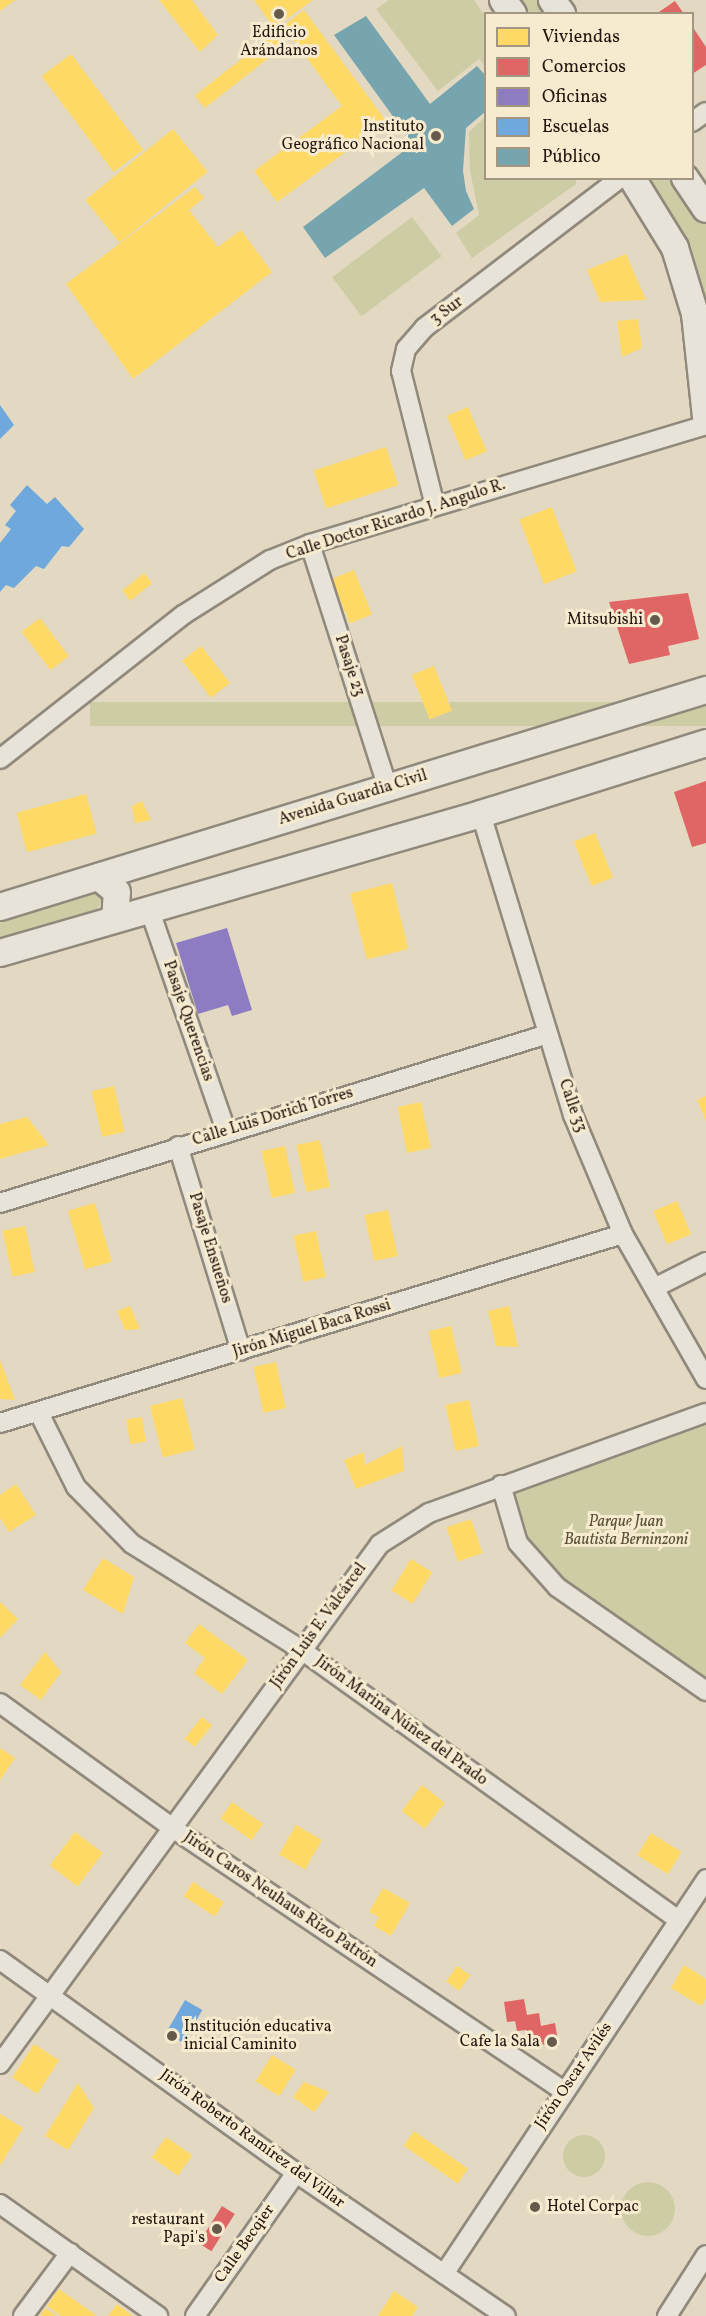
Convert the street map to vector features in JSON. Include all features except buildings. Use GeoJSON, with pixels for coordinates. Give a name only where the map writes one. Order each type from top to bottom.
{"type":"FeatureCollection","features":[{"type":"Feature","properties":{"kind":"main road"},"geometry":{"type":"LineString","coordinates":[[633,180],[675,248],[695,314],[706,417]]}},
{"type":"Feature","properties":{"kind":"main road"},"geometry":{"type":"LineString","coordinates":[[686,180],[706,209]]}},
{"type":"Feature","properties":{"kind":"main road","name":"Avenida Guardia Civil"},"geometry":{"type":"LineString","coordinates":[[0,907],[706,690]]}},
{"type":"Feature","properties":{"kind":"main road"},"geometry":{"type":"LineString","coordinates":[[0,953],[482,814],[706,743]]}},
{"type":"Feature","properties":{"kind":"main road"},"geometry":{"type":"LineString","coordinates":[[99,877],[117,892],[115,918]]}},
{"type":"Feature","properties":{"kind":"street"},"geometry":{"type":"LineString","coordinates":[[694,121],[706,112]]}},
{"type":"Feature","properties":{"kind":"street","name":"3 Sur"},"geometry":{"type":"LineString","coordinates":[[435,506],[401,371],[406,349],[424,328],[617,180]]}},
{"type":"Feature","properties":{"kind":"street","name":"Calle Doctor Ricardo J. Angulo R."},"geometry":{"type":"LineString","coordinates":[[0,759],[183,615],[270,560],[310,544],[706,425]]}},
{"type":"Feature","properties":{"kind":"street","name":"Pasaje 23"},"geometry":{"type":"LineString","coordinates":[[310,544],[388,788]]}},
{"type":"Feature","properties":{"kind":"street","name":"Calle 33"},"geometry":{"type":"LineString","coordinates":[[482,814],[573,1115],[623,1234],[706,1379]]}},
{"type":"Feature","properties":{"kind":"street","name":"Pasaje Querencias"},"geometry":{"type":"LineString","coordinates":[[150,910],[226,1131]]}},
{"type":"Feature","properties":{"kind":"street","name":"Calle Luis Dorich Torres"},"geometry":{"type":"LineString","coordinates":[[0,1203],[226,1131],[548,1034]]}},
{"type":"Feature","properties":{"kind":"street","name":"Pasaje Ensueños"},"geometry":{"type":"LineString","coordinates":[[178,1146],[242,1351]]}},
{"type":"Feature","properties":{"kind":"street","name":"Jirón Miguel Baca Rossi"},"geometry":{"type":"LineString","coordinates":[[0,1423],[623,1234]]}},
{"type":"Feature","properties":{"kind":"street"},"geometry":{"type":"LineString","coordinates":[[654,1288],[706,1262]]}},
{"type":"Feature","properties":{"kind":"street","name":"Jirón Marina Núñez del Prado"},"geometry":{"type":"LineString","coordinates":[[39,1413],[76,1487],[132,1544],[300,1649],[679,1920]]}},
{"type":"Feature","properties":{"kind":"street","name":"Jirón Luis E. Valcárcel"},"geometry":{"type":"LineString","coordinates":[[0,2064],[174,1828],[300,1649],[380,1544],[429,1513],[501,1485],[706,1413]]}},
{"type":"Feature","properties":{"kind":"street"},"geometry":{"type":"LineString","coordinates":[[501,1485],[518,1543],[558,1587],[706,1691]]}},
{"type":"Feature","properties":{"kind":"street","name":"Jirón Caros Neuhaus Rizo Patrón"},"geometry":{"type":"LineString","coordinates":[[0,1703],[174,1828],[564,2091]]}},
{"type":"Feature","properties":{"kind":"street","name":"Jirón Oscar Avilés"},"geometry":{"type":"LineString","coordinates":[[444,2274],[706,1879]]}},
{"type":"Feature","properties":{"kind":"street","name":"Jirón Roberto Ramírez del Villar"},"geometry":{"type":"LineString","coordinates":[[0,1960],[51,1994],[296,2173],[506,2316]]}},
{"type":"Feature","properties":{"kind":"street","name":"Calle Becqier"},"geometry":{"type":"LineString","coordinates":[[195,2316],[296,2173]]}},
{"type":"Feature","properties":{"kind":"street"},"geometry":{"type":"LineString","coordinates":[[0,2204],[158,2316]]}},
{"type":"Feature","properties":{"kind":"street"},"geometry":{"type":"LineString","coordinates":[[23,2316],[70,2253]]}},
{"type":"Feature","properties":{"kind":"street"},"geometry":{"type":"LineString","coordinates":[[667,2316],[706,2255]]}},
{"type":"Feature","properties":{"kind":"green space"},"geometry":{"type":"Polygon","coordinates":[[[389,0],[474,0],[484,15],[484,66],[479,59],[438,91],[376,9],[389,0]]]}},
{"type":"Feature","properties":{"kind":"green space"},"geometry":{"type":"Polygon","coordinates":[[[511,0],[538,0],[547,12],[520,12],[511,0]]]}},
{"type":"Feature","properties":{"kind":"green space"},"geometry":{"type":"Polygon","coordinates":[[[484,118],[484,180],[576,180],[576,184],[472,258],[456,233],[479,215],[470,171],[469,132],[484,118]]]}},
{"type":"Feature","properties":{"kind":"green space"},"geometry":{"type":"Polygon","coordinates":[[[642,180],[672,180],[706,224],[706,348],[642,180]]]}},
{"type":"Feature","properties":{"kind":"green space"},"geometry":{"type":"Polygon","coordinates":[[[412,217],[441,256],[362,316],[332,277],[412,217]]]}},
{"type":"Feature","properties":{"kind":"green space"},"geometry":{"type":"Polygon","coordinates":[[[90,702],[706,702],[706,726],[90,726],[90,702]]]}},
{"type":"Feature","properties":{"kind":"green space"},"geometry":{"type":"Polygon","coordinates":[[[85,892],[97,893],[104,900],[93,914],[0,941],[0,918],[85,892]]]}},
{"type":"Feature","properties":{"kind":"green space","name":"Parque Juan Bautista Berninzoni"},"geometry":{"type":"Polygon","coordinates":[[[706,1417],[706,1685],[561,1582],[523,1539],[510,1488],[706,1417]]]}},
{"type":"Feature","properties":{"kind":"green space"},"geometry":{"type":"Polygon","coordinates":[[[584,2135],[592,2136],[599,2141],[604,2148],[604,2164],[599,2171],[592,2176],[584,2177],[576,2176],[569,2171],[564,2164],[563,2156],[564,2148],[569,2141],[576,2136],[584,2135]]]}},
{"type":"Feature","properties":{"kind":"green space"},"geometry":{"type":"Polygon","coordinates":[[[643,2182],[653,2182],[663,2186],[671,2194],[675,2209],[671,2224],[663,2232],[653,2236],[643,2236],[633,2232],[625,2224],[621,2214],[621,2204],[625,2194],[633,2186],[643,2182]]]}},
{"type":"Feature","properties":{"kind":"place","name":"Edificio Arándanos"},"geometry":{"type":"Point","coordinates":[279,14]}},
{"type":"Feature","properties":{"kind":"place","name":"Instituto Geográfico Nacional"},"geometry":{"type":"Point","coordinates":[436,136]}},
{"type":"Feature","properties":{"kind":"place","name":"Mitsubishi"},"geometry":{"type":"Point","coordinates":[655,620]}},
{"type":"Feature","properties":{"kind":"place","name":"Institución educativa inicial Caminito"},"geometry":{"type":"Point","coordinates":[172,2036]}},
{"type":"Feature","properties":{"kind":"place","name":"Cafe la Sala"},"geometry":{"type":"Point","coordinates":[552,2042]}},
{"type":"Feature","properties":{"kind":"place","name":"Hotel Corpac"},"geometry":{"type":"Point","coordinates":[535,2207]}},
{"type":"Feature","properties":{"kind":"place","name":"restaurant Papi's"},"geometry":{"type":"Point","coordinates":[217,2229]}}]}
